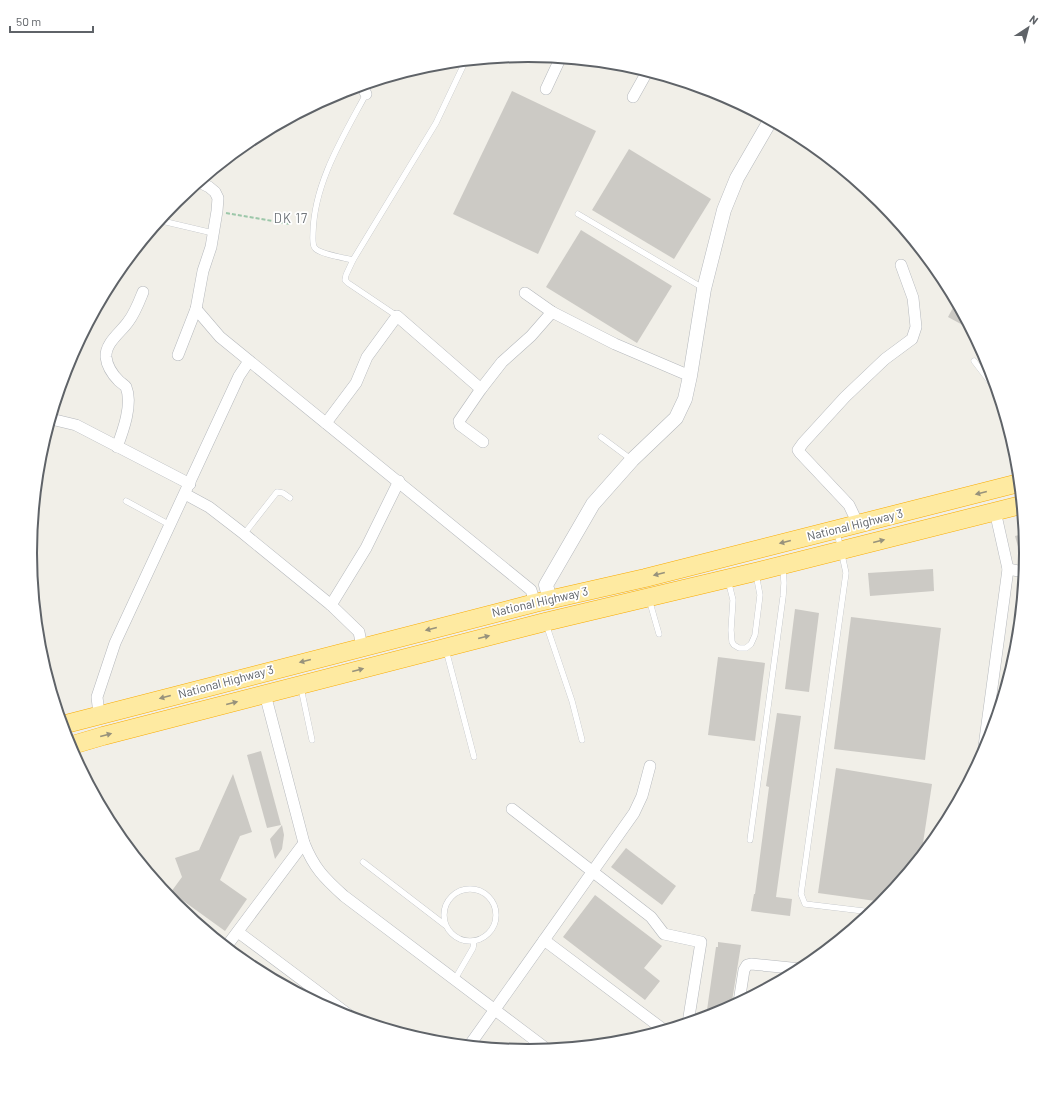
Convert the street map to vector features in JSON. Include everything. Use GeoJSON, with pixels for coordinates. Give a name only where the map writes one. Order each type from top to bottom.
{"type":"FeatureCollection","features":[{"type":"Feature","properties":{"kind":"highway","name":"National Highway 3"},"geometry":{"type":"LineString","coordinates":[[68,723],[362,647],[541,594],[653,576],[1014,485]]}},
{"type":"Feature","properties":{"kind":"highway","name":"National Highway 3"},"geometry":{"type":"LineString","coordinates":[[75,744],[445,647],[841,551],[1017,506]]}},
{"type":"Feature","properties":{"kind":"street"},"geometry":{"type":"LineString","coordinates":[[546,89],[558,64]]}},
{"type":"Feature","properties":{"kind":"street"},"geometry":{"type":"LineString","coordinates":[[633,97],[644,77]]}},
{"type":"Feature","properties":{"kind":"street"},"geometry":{"type":"LineString","coordinates":[[196,309],[220,337],[248,361],[541,594],[593,504],[632,460],[676,418],[685,399],[704,289],[724,210],[738,178],[768,125]]}},
{"type":"Feature","properties":{"kind":"street"},"geometry":{"type":"LineString","coordinates":[[178,355],[196,309],[203,271],[212,247],[218,198],[215,192],[204,184]]}},
{"type":"Feature","properties":{"kind":"street"},"geometry":{"type":"LineString","coordinates":[[858,524],[849,505],[798,450],[851,392],[885,359],[912,339],[916,326],[913,298],[901,265]]}},
{"type":"Feature","properties":{"kind":"street"},"geometry":{"type":"LineString","coordinates":[[117,446],[125,425],[128,400],[126,386],[118,380],[110,368],[106,356],[111,343],[136,310],[143,292]]}},
{"type":"Feature","properties":{"kind":"street"},"geometry":{"type":"LineString","coordinates":[[525,293],[552,312],[615,344],[690,376]]}},
{"type":"Feature","properties":{"kind":"street"},"geometry":{"type":"LineString","coordinates":[[483,442],[460,425],[459,421],[502,362],[531,336],[552,312]]}},
{"type":"Feature","properties":{"kind":"street"},"geometry":{"type":"LineString","coordinates":[[326,423],[356,383],[368,357],[397,316],[481,389]]}},
{"type":"Feature","properties":{"kind":"street"},"geometry":{"type":"LineString","coordinates":[[99,714],[97,697],[115,643],[239,376],[248,361]]}},
{"type":"Feature","properties":{"kind":"street"},"geometry":{"type":"LineString","coordinates":[[56,420],[76,426],[117,446],[187,489],[331,605],[359,632],[362,647]]}},
{"type":"Feature","properties":{"kind":"street"},"geometry":{"type":"LineString","coordinates":[[331,605],[366,548],[399,481]]}},
{"type":"Feature","properties":{"kind":"street"},"geometry":{"type":"LineString","coordinates":[[986,729],[1008,569],[995,511]]}},
{"type":"Feature","properties":{"kind":"street"},"geometry":{"type":"LineString","coordinates":[[1008,569],[1018,571]]}},
{"type":"Feature","properties":{"kind":"street"},"geometry":{"type":"LineString","coordinates":[[265,694],[304,843],[318,870],[330,884],[344,896],[540,1044]]}},
{"type":"Feature","properties":{"kind":"street"},"geometry":{"type":"LineString","coordinates":[[473,1041],[634,813],[642,796],[650,766]]}},
{"type":"Feature","properties":{"kind":"street"},"geometry":{"type":"LineString","coordinates":[[512,809],[651,917],[664,934],[700,942],[689,1017]]}},
{"type":"Feature","properties":{"kind":"street"},"geometry":{"type":"LineString","coordinates":[[229,943],[304,843]]}},
{"type":"Feature","properties":{"kind":"street"},"geometry":{"type":"LineString","coordinates":[[238,932],[336,1005]]}},
{"type":"Feature","properties":{"kind":"street"},"geometry":{"type":"LineString","coordinates":[[544,940],[659,1027]]}},
{"type":"Feature","properties":{"kind":"street"},"geometry":{"type":"LineString","coordinates":[[740,996],[744,970],[747,965],[751,964],[790,969]]}},
{"type":"Feature","properties":{"kind":"lane"},"geometry":{"type":"LineString","coordinates":[[397,316],[348,283],[345,280],[346,275],[353,260],[436,123],[462,67]]}},
{"type":"Feature","properties":{"kind":"lane"},"geometry":{"type":"LineString","coordinates":[[353,260],[320,252],[315,249],[313,244],[313,230],[316,205],[326,175],[363,91]]}},
{"type":"Feature","properties":{"kind":"lane"},"geometry":{"type":"LineString","coordinates":[[578,214],[704,289]]}},
{"type":"Feature","properties":{"kind":"lane"},"geometry":{"type":"LineString","coordinates":[[166,222],[213,233]]}},
{"type":"Feature","properties":{"kind":"lane"},"geometry":{"type":"LineString","coordinates":[[974,361],[986,376]]}},
{"type":"Feature","properties":{"kind":"lane"},"geometry":{"type":"LineString","coordinates":[[601,436],[632,460]]}},
{"type":"Feature","properties":{"kind":"lane"},"geometry":{"type":"LineString","coordinates":[[244,534],[277,492],[283,493],[290,498]]}},
{"type":"Feature","properties":{"kind":"lane"},"geometry":{"type":"LineString","coordinates":[[126,501],[170,525]]}},
{"type":"Feature","properties":{"kind":"lane"},"geometry":{"type":"LineString","coordinates":[[836,529],[846,573],[801,894],[805,904],[864,911]]}},
{"type":"Feature","properties":{"kind":"lane"},"geometry":{"type":"LineString","coordinates":[[750,840],[783,597],[784,583],[782,565]]}},
{"type":"Feature","properties":{"kind":"lane"},"geometry":{"type":"LineString","coordinates":[[727,579],[733,600],[731,630],[732,642],[739,648],[746,648],[751,644],[755,635],[760,595],[755,572]]}},
{"type":"Feature","properties":{"kind":"lane"},"geometry":{"type":"LineString","coordinates":[[649,597],[659,634]]}},
{"type":"Feature","properties":{"kind":"lane"},"geometry":{"type":"LineString","coordinates":[[545,622],[572,701],[582,740]]}},
{"type":"Feature","properties":{"kind":"lane"},"geometry":{"type":"LineString","coordinates":[[445,647],[474,757]]}},
{"type":"Feature","properties":{"kind":"lane"},"geometry":{"type":"LineString","coordinates":[[300,686],[312,740]]}},
{"type":"Feature","properties":{"kind":"lane"},"geometry":{"type":"LineString","coordinates":[[363,862],[445,925],[452,935],[462,941],[474,941],[485,937],[493,928],[496,917],[495,905],[488,895],[477,889],[465,889],[454,893],[446,902],[443,913],[445,925]]}},
{"type":"Feature","properties":{"kind":"lane"},"geometry":{"type":"LineString","coordinates":[[455,979],[473,948],[474,941]]}},
{"type":"Feature","properties":{"kind":"path"},"geometry":{"type":"LineString","coordinates":[[217,211],[290,224]]}},
{"type":"Feature","properties":{"kind":"building"},"geometry":{"type":"Polygon","coordinates":[[[512,91],[596,131],[538,254],[453,214],[512,91]]]}},
{"type":"Feature","properties":{"kind":"building"},"geometry":{"type":"Polygon","coordinates":[[[629,149],[711,199],[674,259],[592,210],[629,149]]]}},
{"type":"Feature","properties":{"kind":"building"},"geometry":{"type":"Polygon","coordinates":[[[581,230],[672,286],[637,343],[546,287],[581,230]]]}},
{"type":"Feature","properties":{"kind":"building"},"geometry":{"type":"Polygon","coordinates":[[[953,308],[962,325],[948,317],[953,308]]]}},
{"type":"Feature","properties":{"kind":"building"},"geometry":{"type":"Polygon","coordinates":[[[1018,535],[1019,550],[1015,536],[1018,535]]]}},
{"type":"Feature","properties":{"kind":"building"},"geometry":{"type":"Polygon","coordinates":[[[933,569],[934,591],[870,596],[868,573],[933,569]]]}},
{"type":"Feature","properties":{"kind":"building"},"geometry":{"type":"Polygon","coordinates":[[[795,609],[819,613],[809,692],[785,689],[795,609]]]}},
{"type":"Feature","properties":{"kind":"building"},"geometry":{"type":"Polygon","coordinates":[[[851,617],[941,628],[925,760],[834,749],[851,617]]]}},
{"type":"Feature","properties":{"kind":"building"},"geometry":{"type":"Polygon","coordinates":[[[718,657],[765,663],[755,741],[708,735],[718,657]]]}},
{"type":"Feature","properties":{"kind":"building"},"geometry":{"type":"Polygon","coordinates":[[[777,713],[801,716],[776,897],[792,899],[790,916],[751,911],[755,894],[769,787],[766,786],[777,713]]]}},
{"type":"Feature","properties":{"kind":"building"},"geometry":{"type":"Polygon","coordinates":[[[261,751],[281,825],[267,828],[247,755],[261,751]]]}},
{"type":"Feature","properties":{"kind":"building"},"geometry":{"type":"Polygon","coordinates":[[[836,768],[932,784],[923,845],[875,901],[818,893],[836,768]]]}},
{"type":"Feature","properties":{"kind":"building"},"geometry":{"type":"Polygon","coordinates":[[[233,774],[252,832],[240,836],[220,880],[247,899],[225,931],[172,891],[182,877],[175,858],[199,850],[233,774]]]}},
{"type":"Feature","properties":{"kind":"building"},"geometry":{"type":"Polygon","coordinates":[[[282,825],[284,835],[282,849],[275,859],[270,839],[282,825]]]}},
{"type":"Feature","properties":{"kind":"building"},"geometry":{"type":"Polygon","coordinates":[[[626,848],[676,886],[662,905],[611,867],[626,848]]]}},
{"type":"Feature","properties":{"kind":"building"},"geometry":{"type":"Polygon","coordinates":[[[595,895],[662,946],[644,968],[660,981],[645,1000],[563,937],[595,895]]]}},
{"type":"Feature","properties":{"kind":"building"},"geometry":{"type":"Polygon","coordinates":[[[718,942],[741,945],[732,1000],[707,1010],[716,947],[718,947],[718,942]]]}},
{"type":"Feature","properties":{"kind":"district","name":"DK 17"},"geometry":{"type":"Point","coordinates":[291,218]}}]}
